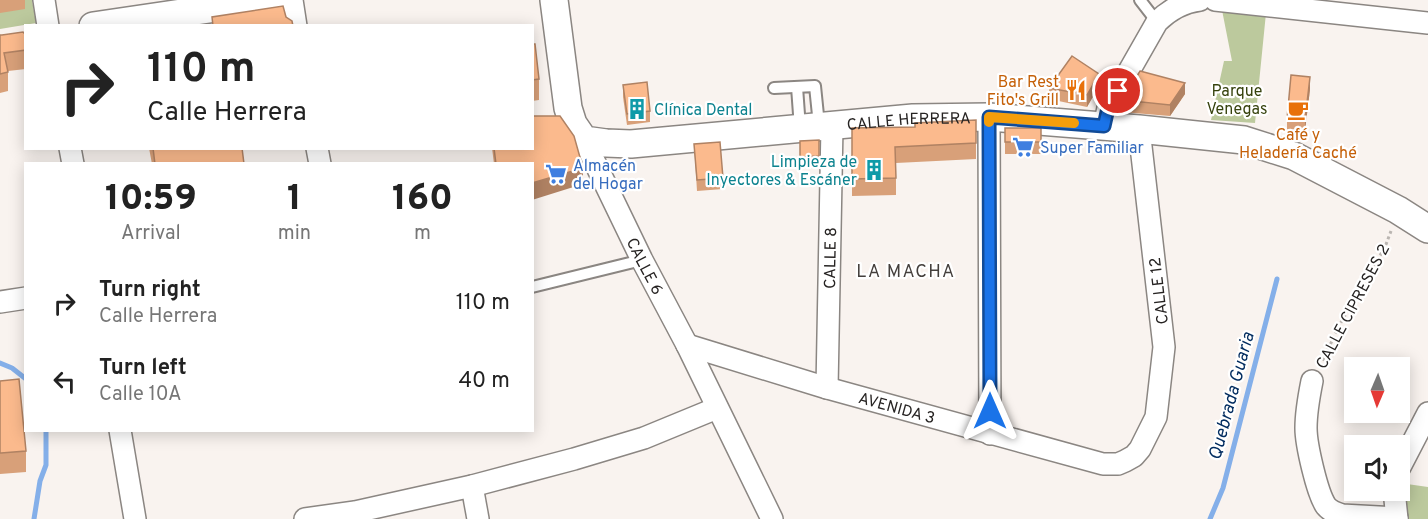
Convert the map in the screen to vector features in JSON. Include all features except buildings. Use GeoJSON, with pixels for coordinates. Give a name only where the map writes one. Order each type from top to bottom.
{"type":"FeatureCollection","features":[{"type":"Feature","properties":{"kind":"street"},"geometry":{"type":"LineString","coordinates":[[44,0],[48,24]]}},
{"type":"Feature","properties":{"kind":"street"},"geometry":{"type":"LineString","coordinates":[[107,24],[271,0]]}},
{"type":"Feature","properties":{"kind":"street"},"geometry":{"type":"LineString","coordinates":[[292,0],[296,24]]}},
{"type":"Feature","properties":{"kind":"street","name":"CALLE 6"},"geometry":{"type":"LineString","coordinates":[[554,0],[568,108],[573,124],[584,140],[772,519]]}},
{"type":"Feature","properties":{"kind":"street"},"geometry":{"type":"LineString","coordinates":[[1104,126],[1108,108],[1157,22],[1183,4],[1200,0]]}},
{"type":"Feature","properties":{"kind":"street"},"geometry":{"type":"LineString","coordinates":[[1215,0],[1428,23]]}},
{"type":"Feature","properties":{"kind":"street"},"geometry":{"type":"LineString","coordinates":[[989,117],[990,434]]}},
{"type":"Feature","properties":{"kind":"street","name":"CALLE HERRERA"},"geometry":{"type":"LineString","coordinates":[[584,140],[631,144],[913,118],[989,117],[1244,140],[1294,156],[1398,210],[1428,229]]}},
{"type":"Feature","properties":{"kind":"street","name":"CALLE 8"},"geometry":{"type":"LineString","coordinates":[[817,127],[827,388]]}},
{"type":"Feature","properties":{"kind":"street","name":"CALLE 12"},"geometry":{"type":"LineString","coordinates":[[1139,129],[1164,346],[1156,417],[1140,449]]}},
{"type":"Feature","properties":{"kind":"street"},"geometry":{"type":"LineString","coordinates":[[1398,210],[1428,220]]}},
{"type":"Feature","properties":{"kind":"street"},"geometry":{"type":"LineString","coordinates":[[0,302],[24,298]]}},
{"type":"Feature","properties":{"kind":"street","name":"AVENIDA 3"},"geometry":{"type":"LineString","coordinates":[[687,345],[827,388],[1103,464],[1118,464],[1134,456],[1140,449]]}},
{"type":"Feature","properties":{"kind":"street","name":"CALLE CIPRESES 2"},"geometry":{"type":"LineString","coordinates":[[1312,381],[1307,406],[1306,431],[1312,467],[1324,504],[1342,515],[1397,518]]}},
{"type":"Feature","properties":{"kind":"street"},"geometry":{"type":"LineString","coordinates":[[305,519],[355,512],[472,486],[573,459],[644,438],[717,408]]}},
{"type":"Feature","properties":{"kind":"street"},"geometry":{"type":"LineString","coordinates":[[1410,448],[1428,413]]}},
{"type":"Feature","properties":{"kind":"street"},"geometry":{"type":"LineString","coordinates":[[120,432],[135,519]]}},
{"type":"Feature","properties":{"kind":"street"},"geometry":{"type":"LineString","coordinates":[[472,486],[478,519]]}},
{"type":"Feature","properties":{"kind":"street"},"geometry":{"type":"LineString","coordinates":[[1395,501],[1397,518]]}},
{"type":"Feature","properties":{"kind":"lane"},"geometry":{"type":"LineString","coordinates":[[1140,0],[1157,22]]}},
{"type":"Feature","properties":{"kind":"lane"},"geometry":{"type":"LineString","coordinates":[[774,88],[815,86],[817,127]]}},
{"type":"Feature","properties":{"kind":"lane"},"geometry":{"type":"LineString","coordinates":[[797,87],[817,127]]}},
{"type":"Feature","properties":{"kind":"lane"},"geometry":{"type":"LineString","coordinates":[[534,287],[642,260]]}},
{"type":"Feature","properties":{"kind":"path","name":"CALLE CIPRESES 2"},"geometry":{"type":"LineString","coordinates":[[1312,381],[1340,324],[1385,247],[1398,210]]}},
{"type":"Feature","properties":{"kind":"green space"},"geometry":{"type":"Polygon","coordinates":[[[0,0],[32,0],[36,23],[0,29],[0,0]]]}},
{"type":"Feature","properties":{"kind":"green space","name":"Parque Venegas"},"geometry":{"type":"Polygon","coordinates":[[[1222,10],[1266,13],[1255,123],[1211,120],[1224,61],[1232,61],[1222,10]]]}},
{"type":"Feature","properties":{"kind":"green space"},"geometry":{"type":"Polygon","coordinates":[[[1410,484],[1428,487],[1428,519],[1405,519],[1402,501],[1410,501],[1410,484]]]}},
{"type":"Feature","properties":{"kind":"waterway","name":"Quebrada Guaria"},"geometry":{"type":"LineString","coordinates":[[1210,519],[1223,488],[1277,279]]}},
{"type":"Feature","properties":{"kind":"waterway"},"geometry":{"type":"LineString","coordinates":[[0,363],[12,368],[24,377]]}},
{"type":"Feature","properties":{"kind":"waterway"},"geometry":{"type":"LineString","coordinates":[[34,519],[40,481],[46,465],[46,432]]}},
{"type":"Feature","properties":{"kind":"slow traffic"},"geometry":{"type":"LineString","coordinates":[[989,122],[989,117],[1074,123]]}},
{"type":"Feature","properties":{"kind":"place","name":"Bar Rest Fito's Grill"},"geometry":{"type":"Point","coordinates":[1076,90]}},
{"type":"Feature","properties":{"kind":"place","name":"Clínica Dental"},"geometry":{"type":"Point","coordinates":[637,109]}},
{"type":"Feature","properties":{"kind":"place","name":"Café y Heladería Caché"},"geometry":{"type":"Point","coordinates":[1298,110]}},
{"type":"Feature","properties":{"kind":"place","name":"Super Familiar"},"geometry":{"type":"Point","coordinates":[1023,147]}},
{"type":"Feature","properties":{"kind":"place","name":"Limpieza de Inyectores & Escáner"},"geometry":{"type":"Point","coordinates":[874,170]}},
{"type":"Feature","properties":{"kind":"place","name":"Almacén del Hogar"},"geometry":{"type":"Point","coordinates":[556,174]}},
{"type":"Feature","properties":{"kind":"district","name":"LA MACHA"},"geometry":{"type":"Point","coordinates":[906,271]}},
{"type":"Feature","properties":{"kind":"route"},"geometry":{"type":"LineString","coordinates":[[990,411],[989,117],[1104,126],[1108,108],[1118,91]]}}]}
